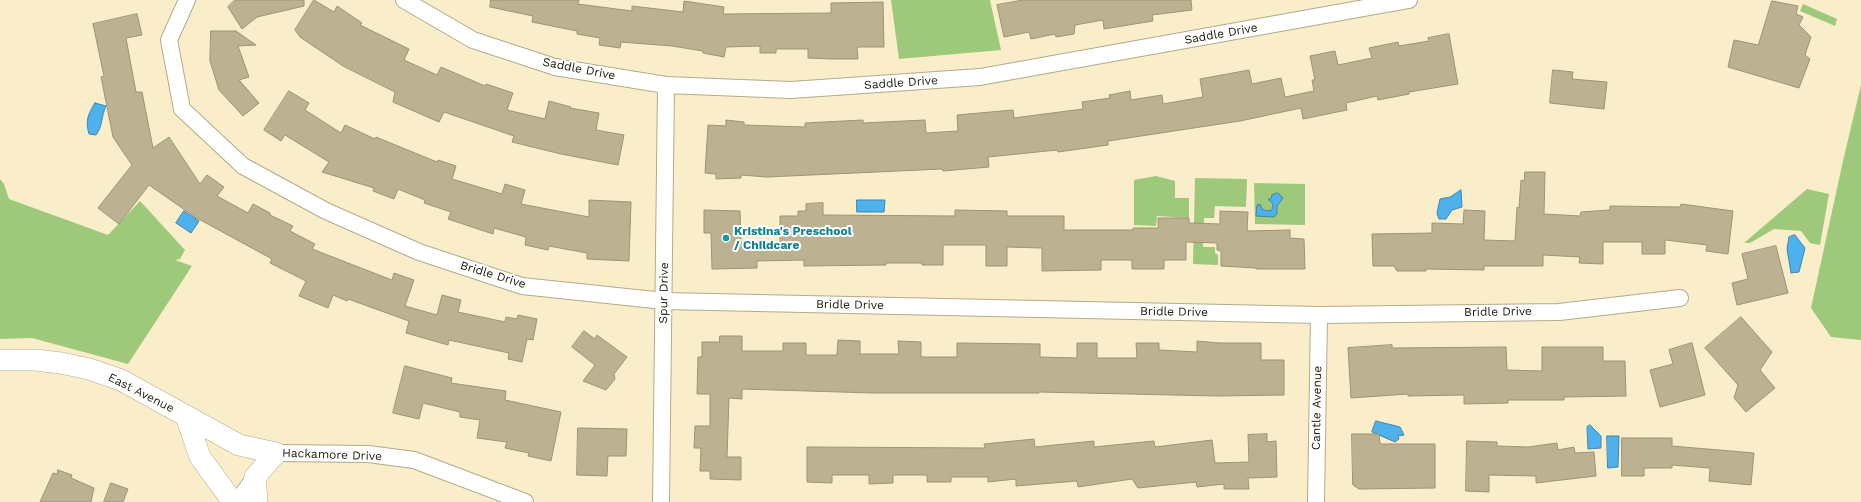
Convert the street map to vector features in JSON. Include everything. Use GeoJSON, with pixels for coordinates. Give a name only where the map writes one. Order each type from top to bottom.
{"type":"FeatureCollection","features":[{"type":"Feature","properties":{"kind":"street","name":"Bridle Drive"},"geometry":{"type":"LineString","coordinates":[[187,0],[169,40],[182,109],[243,166],[326,211],[419,252],[522,286],[664,301],[1319,315],[1559,312],[1680,298]]}},
{"type":"Feature","properties":{"kind":"street","name":"Saddle Drive"},"geometry":{"type":"LineString","coordinates":[[404,0],[473,40],[555,67],[666,85],[791,90],[980,77],[1409,0]]}},
{"type":"Feature","properties":{"kind":"street","name":"Spur Drive"},"geometry":{"type":"LineString","coordinates":[[662,502],[666,85]]}},
{"type":"Feature","properties":{"kind":"street","name":"Cantle Avenue"},"geometry":{"type":"LineString","coordinates":[[1316,502],[1319,315]]}},
{"type":"Feature","properties":{"kind":"street","name":"East Avenue"},"geometry":{"type":"LineString","coordinates":[[0,360],[61,362],[89,369],[121,380],[239,445],[276,453]]}},
{"type":"Feature","properties":{"kind":"street","name":"East Avenue"},"geometry":{"type":"LineString","coordinates":[[186,416],[200,457],[233,502]]}},
{"type":"Feature","properties":{"kind":"street"},"geometry":{"type":"LineString","coordinates":[[237,502],[255,477],[276,453]]}},
{"type":"Feature","properties":{"kind":"street","name":"Hackamore Drive"},"geometry":{"type":"LineString","coordinates":[[276,453],[368,454],[414,460],[525,502]]}},
{"type":"Feature","properties":{"kind":"street"},"geometry":{"type":"LineString","coordinates":[[255,477],[257,502]]}},
{"type":"Feature","properties":{"kind":"green space"},"geometry":{"type":"Polygon","coordinates":[[[891,0],[990,0],[1001,50],[899,59],[891,0]]]}},
{"type":"Feature","properties":{"kind":"green space"},"geometry":{"type":"Polygon","coordinates":[[[1803,4],[1837,19],[1835,26],[1800,11],[1803,4]]]}},
{"type":"Feature","properties":{"kind":"green space"},"geometry":{"type":"Polygon","coordinates":[[[1861,85],[1861,340],[1831,337],[1811,308],[1861,85]]]}},
{"type":"Feature","properties":{"kind":"green space"},"geometry":{"type":"Polygon","coordinates":[[[1156,176],[1175,181],[1175,198],[1189,198],[1189,218],[1157,216],[1156,226],[1134,225],[1134,180],[1156,176]]]}},
{"type":"Feature","properties":{"kind":"green space"},"geometry":{"type":"Polygon","coordinates":[[[1195,178],[1247,179],[1246,207],[1215,206],[1214,218],[1204,218],[1203,247],[1215,247],[1215,253],[1218,255],[1218,265],[1193,264],[1195,178]]]}},
{"type":"Feature","properties":{"kind":"green space"},"geometry":{"type":"Polygon","coordinates":[[[0,179],[4,184],[9,199],[108,235],[140,201],[185,250],[180,259],[175,260],[192,266],[128,364],[32,338],[0,339],[0,179]]]}},
{"type":"Feature","properties":{"kind":"green space"},"geometry":{"type":"Polygon","coordinates":[[[1254,183],[1305,184],[1305,225],[1255,224],[1254,183]]]}},
{"type":"Feature","properties":{"kind":"green space"},"geometry":{"type":"Polygon","coordinates":[[[1807,189],[1829,194],[1820,245],[1810,243],[1801,231],[1774,229],[1750,243],[1744,243],[1807,189]]]}},
{"type":"Feature","properties":{"kind":"water"},"geometry":{"type":"Polygon","coordinates":[[[95,103],[106,106],[100,128],[96,135],[89,134],[87,125],[89,114],[95,103]]]}},
{"type":"Feature","properties":{"kind":"water"},"geometry":{"type":"Polygon","coordinates":[[[1461,190],[1462,207],[1452,210],[1446,219],[1439,219],[1437,213],[1440,199],[1450,197],[1461,190]]]}},
{"type":"Feature","properties":{"kind":"water"},"geometry":{"type":"Polygon","coordinates":[[[1278,193],[1283,198],[1277,206],[1277,214],[1274,217],[1256,216],[1257,205],[1260,204],[1262,209],[1267,211],[1272,210],[1273,204],[1268,199],[1271,199],[1272,195],[1278,193]]]}},
{"type":"Feature","properties":{"kind":"water"},"geometry":{"type":"Polygon","coordinates":[[[857,200],[885,200],[884,212],[857,212],[857,200]]]}},
{"type":"Feature","properties":{"kind":"water"},"geometry":{"type":"Polygon","coordinates":[[[184,211],[199,221],[191,233],[176,223],[184,211]]]}},
{"type":"Feature","properties":{"kind":"water"},"geometry":{"type":"Polygon","coordinates":[[[1795,235],[1805,248],[1799,272],[1791,273],[1787,249],[1789,237],[1795,235]]]}},
{"type":"Feature","properties":{"kind":"water"},"geometry":{"type":"Polygon","coordinates":[[[1376,421],[1400,427],[1404,435],[1398,436],[1399,439],[1395,442],[1372,432],[1376,421]]]}},
{"type":"Feature","properties":{"kind":"water"},"geometry":{"type":"Polygon","coordinates":[[[1590,425],[1601,436],[1601,448],[1588,449],[1587,427],[1590,425]]]}},
{"type":"Feature","properties":{"kind":"water"},"geometry":{"type":"Polygon","coordinates":[[[1607,436],[1619,436],[1618,467],[1608,468],[1607,436]]]}},
{"type":"Feature","properties":{"kind":"building"},"geometry":{"type":"Polygon","coordinates":[[[235,0],[304,0],[304,6],[257,17],[242,29],[228,7],[235,0]]]}},
{"type":"Feature","properties":{"kind":"building"},"geometry":{"type":"Polygon","coordinates":[[[314,0],[334,12],[337,6],[362,23],[360,25],[409,49],[404,60],[437,75],[441,67],[485,86],[486,84],[513,93],[507,110],[545,119],[549,101],[571,107],[570,108],[599,113],[596,130],[624,135],[618,165],[561,154],[512,142],[514,136],[444,112],[439,122],[393,102],[395,92],[343,66],[300,37],[295,30],[314,0]]]}},
{"type":"Feature","properties":{"kind":"building"},"geometry":{"type":"Polygon","coordinates":[[[491,0],[579,0],[578,4],[632,11],[632,6],[683,12],[684,1],[724,7],[723,14],[831,13],[831,3],[883,2],[884,47],[857,47],[858,59],[808,58],[808,49],[776,49],[776,53],[760,53],[760,46],[726,47],[724,57],[703,53],[703,51],[672,46],[621,42],[620,48],[599,45],[600,38],[577,34],[577,31],[532,22],[533,16],[490,7],[491,0]]]}},
{"type":"Feature","properties":{"kind":"building"},"geometry":{"type":"Polygon","coordinates":[[[1023,0],[1191,0],[1192,10],[1152,15],[1153,21],[1104,29],[1103,20],[1075,25],[1074,34],[1056,37],[1055,34],[1031,39],[1029,32],[1004,37],[997,5],[1023,0]]]}},
{"type":"Feature","properties":{"kind":"building"},"geometry":{"type":"Polygon","coordinates":[[[1772,1],[1798,6],[1796,14],[1803,17],[1799,25],[1811,37],[1805,55],[1810,59],[1799,88],[1728,67],[1734,40],[1758,45],[1772,1]]]}},
{"type":"Feature","properties":{"kind":"building"},"geometry":{"type":"Polygon","coordinates":[[[137,14],[142,35],[126,38],[136,92],[142,92],[153,148],[169,137],[200,184],[207,175],[224,187],[217,196],[248,213],[253,204],[270,213],[270,215],[293,226],[290,231],[315,244],[312,249],[392,280],[394,273],[414,280],[405,306],[437,315],[442,295],[461,300],[458,312],[505,322],[506,317],[517,319],[518,315],[537,319],[533,340],[527,339],[522,362],[508,359],[509,353],[449,340],[448,345],[406,333],[409,321],[348,299],[347,301],[333,295],[328,308],[299,296],[306,281],[270,263],[272,259],[195,217],[149,185],[119,224],[98,208],[132,165],[113,137],[101,77],[104,76],[93,24],[137,14]]]}},
{"type":"Feature","properties":{"kind":"building"},"geometry":{"type":"Polygon","coordinates":[[[211,31],[236,31],[256,45],[238,46],[249,77],[239,80],[259,103],[243,116],[219,90],[210,61],[211,31]]]}},
{"type":"Feature","properties":{"kind":"building"},"geometry":{"type":"Polygon","coordinates":[[[1449,34],[1458,84],[1409,92],[1409,94],[1378,100],[1377,96],[1346,103],[1347,110],[1303,119],[1301,108],[1240,121],[1108,141],[1108,145],[1058,152],[1057,150],[988,157],[989,167],[943,171],[942,169],[767,177],[741,175],[741,178],[716,179],[716,174],[705,173],[708,125],[726,126],[726,120],[744,122],[744,125],[805,127],[805,123],[863,120],[863,123],[925,120],[926,133],[958,131],[957,115],[1013,110],[1014,118],[1083,109],[1082,102],[1110,98],[1109,95],[1130,91],[1131,100],[1162,95],[1163,104],[1203,97],[1200,79],[1249,70],[1252,84],[1281,78],[1285,97],[1314,91],[1312,80],[1315,80],[1310,56],[1335,51],[1338,65],[1372,58],[1369,48],[1398,42],[1399,46],[1429,41],[1428,38],[1449,34]]]}},
{"type":"Feature","properties":{"kind":"building"},"geometry":{"type":"Polygon","coordinates":[[[1553,70],[1573,72],[1572,79],[1607,82],[1604,109],[1550,103],[1553,70]]]}},
{"type":"Feature","properties":{"kind":"building"},"geometry":{"type":"Polygon","coordinates":[[[289,91],[309,103],[305,110],[341,133],[345,125],[375,139],[376,137],[437,162],[438,160],[456,166],[452,179],[502,194],[505,184],[525,190],[521,204],[589,217],[589,200],[631,202],[629,261],[587,259],[587,253],[549,246],[548,250],[525,245],[526,237],[494,228],[493,234],[448,219],[451,212],[424,203],[425,200],[398,189],[394,199],[373,191],[374,188],[322,172],[329,162],[285,135],[281,141],[264,130],[289,91]]]}},
{"type":"Feature","properties":{"kind":"building"},"geometry":{"type":"Polygon","coordinates":[[[1525,172],[1545,172],[1544,214],[1580,216],[1581,212],[1610,210],[1610,206],[1680,207],[1681,204],[1733,211],[1728,254],[1706,251],[1707,245],[1665,240],[1665,254],[1642,254],[1642,242],[1603,242],[1603,264],[1579,263],[1580,257],[1543,255],[1543,266],[1484,266],[1484,270],[1426,269],[1426,271],[1397,271],[1394,266],[1373,266],[1372,234],[1432,233],[1432,223],[1463,224],[1464,210],[1485,211],[1484,240],[1515,241],[1517,207],[1519,208],[1521,180],[1524,181],[1525,172]]]}},
{"type":"Feature","properties":{"kind":"building"},"geometry":{"type":"Polygon","coordinates":[[[823,203],[823,215],[955,216],[955,210],[1007,211],[1007,216],[1064,216],[1064,230],[1133,230],[1133,228],[1158,228],[1158,218],[1189,218],[1189,223],[1220,224],[1220,211],[1248,212],[1247,231],[1290,230],[1290,238],[1304,239],[1305,269],[1256,269],[1221,266],[1221,251],[1217,250],[1217,243],[1186,242],[1186,260],[1164,260],[1164,269],[1132,269],[1132,260],[1101,260],[1101,270],[1042,271],[1042,248],[1007,247],[1007,266],[986,266],[986,245],[943,245],[943,265],[922,265],[922,263],[886,263],[886,265],[804,266],[804,260],[757,261],[757,268],[712,269],[711,233],[704,233],[704,210],[740,211],[741,243],[780,243],[780,216],[798,216],[798,211],[806,211],[806,204],[823,203]]]}},
{"type":"Feature","properties":{"kind":"building"},"geometry":{"type":"Polygon","coordinates":[[[1776,246],[1788,293],[1737,305],[1732,283],[1748,279],[1742,254],[1776,246]]]}},
{"type":"Feature","properties":{"kind":"building"},"geometry":{"type":"Polygon","coordinates":[[[1741,317],[1772,352],[1760,370],[1775,388],[1746,412],[1734,398],[1738,385],[1705,348],[1741,317]]]}},
{"type":"Feature","properties":{"kind":"building"},"geometry":{"type":"Polygon","coordinates":[[[584,331],[595,339],[597,335],[627,357],[614,374],[615,379],[606,390],[583,381],[595,365],[572,347],[584,331]]]}},
{"type":"Feature","properties":{"kind":"building"},"geometry":{"type":"Polygon","coordinates":[[[720,336],[742,336],[742,351],[783,351],[783,343],[806,343],[806,355],[837,355],[838,340],[860,341],[860,354],[899,354],[898,341],[921,342],[921,357],[957,357],[957,343],[1040,344],[1040,357],[1077,358],[1077,343],[1097,343],[1097,358],[1137,358],[1136,343],[1159,343],[1159,350],[1197,352],[1197,341],[1219,343],[1261,343],[1261,360],[1284,360],[1284,395],[1218,396],[1039,392],[873,393],[742,389],[742,399],[729,398],[727,457],[741,457],[741,480],[710,479],[710,471],[700,471],[701,448],[694,448],[695,426],[710,426],[710,394],[697,394],[698,357],[702,357],[702,342],[719,342],[720,336]]]}},
{"type":"Feature","properties":{"kind":"building"},"geometry":{"type":"Polygon","coordinates":[[[1692,343],[1705,395],[1660,407],[1650,370],[1673,364],[1669,350],[1692,343]]]}},
{"type":"Feature","properties":{"kind":"building"},"geometry":{"type":"Polygon","coordinates":[[[1392,345],[1392,348],[1506,347],[1507,370],[1542,371],[1542,347],[1603,347],[1603,361],[1625,361],[1626,396],[1564,397],[1564,400],[1508,400],[1508,403],[1464,404],[1464,395],[1408,396],[1408,394],[1351,398],[1348,348],[1392,345]]]}},
{"type":"Feature","properties":{"kind":"building"},"geometry":{"type":"Polygon","coordinates":[[[405,366],[452,378],[451,383],[506,391],[505,400],[561,412],[551,461],[528,456],[529,453],[505,448],[507,442],[477,438],[480,420],[460,417],[460,412],[423,403],[419,419],[393,413],[405,366]]]}},
{"type":"Feature","properties":{"kind":"building"},"geometry":{"type":"Polygon","coordinates":[[[578,428],[627,429],[626,456],[608,456],[607,476],[577,475],[578,428]]]}},
{"type":"Feature","properties":{"kind":"building"},"geometry":{"type":"Polygon","coordinates":[[[1267,434],[1267,442],[1276,441],[1277,477],[1248,478],[1249,489],[1224,489],[1224,484],[1197,487],[1196,482],[1138,488],[1132,479],[1078,487],[1077,481],[1016,486],[1016,479],[988,482],[988,477],[951,477],[951,482],[927,482],[927,475],[893,475],[893,483],[869,484],[869,475],[832,475],[832,483],[807,482],[807,447],[985,448],[984,444],[1034,439],[1035,447],[1094,441],[1094,447],[1154,441],[1155,447],[1212,440],[1215,463],[1249,462],[1248,435],[1267,434]]]}},
{"type":"Feature","properties":{"kind":"building"},"geometry":{"type":"Polygon","coordinates":[[[1352,434],[1379,434],[1380,444],[1435,444],[1435,488],[1359,489],[1353,485],[1352,434]]]}},
{"type":"Feature","properties":{"kind":"building"},"geometry":{"type":"Polygon","coordinates":[[[1622,438],[1672,438],[1672,446],[1754,453],[1751,485],[1709,481],[1710,468],[1672,465],[1672,468],[1644,468],[1644,476],[1622,476],[1622,438]]]}},
{"type":"Feature","properties":{"kind":"building"},"geometry":{"type":"Polygon","coordinates":[[[1467,441],[1497,442],[1497,446],[1528,447],[1557,443],[1558,450],[1574,447],[1575,453],[1594,452],[1596,476],[1536,483],[1536,476],[1489,475],[1489,492],[1466,491],[1467,441]]]}},
{"type":"Feature","properties":{"kind":"building"},"geometry":{"type":"Polygon","coordinates":[[[58,470],[72,475],[71,478],[94,488],[91,502],[40,502],[53,473],[57,474],[58,470]]]}},
{"type":"Feature","properties":{"kind":"building"},"geometry":{"type":"Polygon","coordinates":[[[111,483],[128,489],[123,502],[104,502],[111,483]]]}},
{"type":"Feature","properties":{"kind":"place","name":"Kristina's Preschool / Childcare"},"geometry":{"type":"Point","coordinates":[726,238]}}]}
